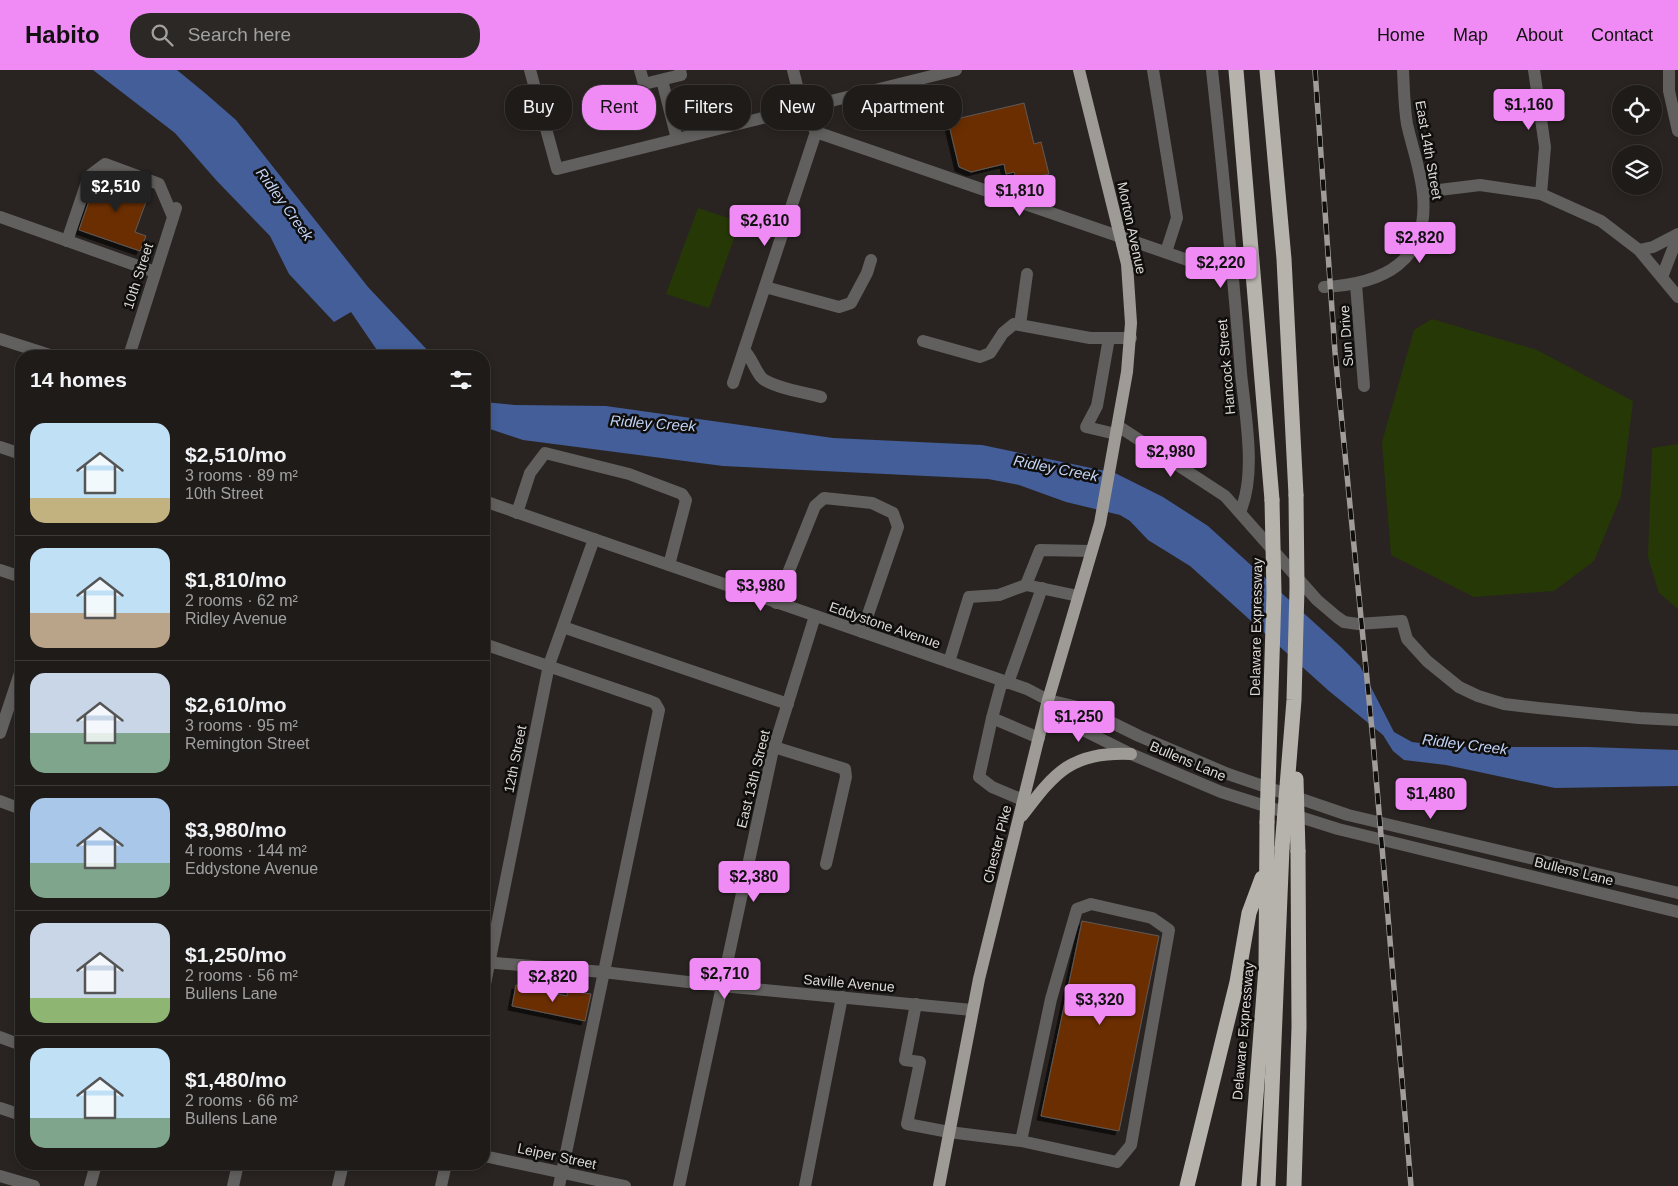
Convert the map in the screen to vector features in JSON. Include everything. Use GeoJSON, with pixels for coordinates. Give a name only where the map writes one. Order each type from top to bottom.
{"type":"FeatureCollection","features":[{"type":"Feature","properties":{"kind":"highway","name":"Delaware Expressway"},"geometry":{"type":"LineString","coordinates":[[1236,70],[1272,500],[1274,593],[1266,867],[1266,967],[1249,1186]]}},
{"type":"Feature","properties":{"kind":"highway","name":"Delaware Expressway"},"geometry":{"type":"LineString","coordinates":[[1268,70],[1284,259],[1296,495],[1297,588],[1294,700],[1282,848],[1268,1186]]}},
{"type":"Feature","properties":{"kind":"highway"},"geometry":{"type":"LineString","coordinates":[[1294,700],[1298,851],[1299,1027],[1294,1186]]}},
{"type":"Feature","properties":{"kind":"highway"},"geometry":{"type":"LineString","coordinates":[[1187,1186],[1231,1007],[1249,913],[1266,867]]}},
{"type":"Feature","properties":{"kind":"main road","name":"Morton Avenue"},"geometry":{"type":"LineString","coordinates":[[1079,70],[1121,237],[1130,292],[1131,338],[1102,513]]}},
{"type":"Feature","properties":{"kind":"main road","name":"Chester Pike"},"geometry":{"type":"LineString","coordinates":[[939,1186],[972,1010],[1048,700],[1102,513]]}},
{"type":"Feature","properties":{"kind":"main road"},"geometry":{"type":"LineString","coordinates":[[1018,822],[1051,780],[1069,766],[1099,754],[1131,754]]}},
{"type":"Feature","properties":{"kind":"street"},"geometry":{"type":"LineString","coordinates":[[530,70],[557,169],[761,120]]}},
{"type":"Feature","properties":{"kind":"street"},"geometry":{"type":"LineString","coordinates":[[640,70],[644,84],[681,75],[680,70]]}},
{"type":"Feature","properties":{"kind":"street"},"geometry":{"type":"LineString","coordinates":[[793,70],[797,85]]}},
{"type":"Feature","properties":{"kind":"street"},"geometry":{"type":"LineString","coordinates":[[833,102],[956,70]]}},
{"type":"Feature","properties":{"kind":"street"},"geometry":{"type":"LineString","coordinates":[[1153,70],[1177,218],[1166,252]]}},
{"type":"Feature","properties":{"kind":"street","name":"Hancock Street"},"geometry":{"type":"LineString","coordinates":[[1212,70],[1234,276],[1248,468],[1247,495],[1240,512]]}},
{"type":"Feature","properties":{"kind":"street","name":"East 14th Street"},"geometry":{"type":"LineString","coordinates":[[1324,287],[1353,284],[1384,275],[1410,254],[1421,233],[1424,210],[1423,192],[1406,121],[1403,70]]}},
{"type":"Feature","properties":{"kind":"street"},"geometry":{"type":"LineString","coordinates":[[1534,70],[1546,147],[1541,194]]}},
{"type":"Feature","properties":{"kind":"street"},"geometry":{"type":"LineString","coordinates":[[1669,70],[1669,91],[1678,131]]}},
{"type":"Feature","properties":{"kind":"street"},"geometry":{"type":"LineString","coordinates":[[662,80],[677,139]]}},
{"type":"Feature","properties":{"kind":"street"},"geometry":{"type":"LineString","coordinates":[[732,383],[816,132],[1234,276]]}},
{"type":"Feature","properties":{"kind":"street","name":"10th Street"},"geometry":{"type":"LineString","coordinates":[[67,241],[89,176],[105,164],[159,184],[175,211],[131,350]]}},
{"type":"Feature","properties":{"kind":"street"},"geometry":{"type":"LineString","coordinates":[[1423,192],[1480,185],[1541,194],[1601,221],[1639,250],[1678,297]]}},
{"type":"Feature","properties":{"kind":"street"},"geometry":{"type":"LineString","coordinates":[[0,216],[155,272]]}},
{"type":"Feature","properties":{"kind":"street"},"geometry":{"type":"LineString","coordinates":[[1639,250],[1652,247],[1678,235]]}},
{"type":"Feature","properties":{"kind":"street"},"geometry":{"type":"LineString","coordinates":[[1662,277],[1678,235]]}},
{"type":"Feature","properties":{"kind":"street"},"geometry":{"type":"LineString","coordinates":[[765,287],[839,307],[851,303],[872,260]]}},
{"type":"Feature","properties":{"kind":"street"},"geometry":{"type":"LineString","coordinates":[[1020,325],[1027,274]]}},
{"type":"Feature","properties":{"kind":"street","name":"Sun Drive"},"geometry":{"type":"LineString","coordinates":[[1353,284],[1364,386]]}},
{"type":"Feature","properties":{"kind":"street"},"geometry":{"type":"LineString","coordinates":[[923,341],[980,357],[990,353],[1003,333],[1014,324],[1090,338],[1131,338]]}},
{"type":"Feature","properties":{"kind":"street"},"geometry":{"type":"LineString","coordinates":[[1109,338],[1097,406],[1086,427],[1117,430],[1226,496],[1317,600],[1337,618],[1344,622],[1358,624],[1402,621],[1407,639],[1427,661],[1459,687],[1478,696],[1504,704],[1639,718],[1678,720]]}},
{"type":"Feature","properties":{"kind":"street"},"geometry":{"type":"LineString","coordinates":[[0,339],[34,350]]}},
{"type":"Feature","properties":{"kind":"street"},"geometry":{"type":"LineString","coordinates":[[744,350],[756,364],[762,378],[770,383],[821,397]]}},
{"type":"Feature","properties":{"kind":"street"},"geometry":{"type":"LineString","coordinates":[[0,447],[15,452]]}},
{"type":"Feature","properties":{"kind":"street"},"geometry":{"type":"LineString","coordinates":[[517,513],[530,473],[545,453],[629,474],[682,494],[686,500],[669,566]]}},
{"type":"Feature","properties":{"kind":"street"},"geometry":{"type":"LineString","coordinates":[[776,603],[815,506],[824,498],[872,503],[893,513],[898,527],[862,632]]}},
{"type":"Feature","properties":{"kind":"street","name":"Eddystone Avenue"},"geometry":{"type":"LineString","coordinates":[[490,503],[949,662],[1048,700]]}},
{"type":"Feature","properties":{"kind":"street","name":"12th Street"},"geometry":{"type":"LineString","coordinates":[[490,944],[549,665],[594,539]]}},
{"type":"Feature","properties":{"kind":"street"},"geometry":{"type":"LineString","coordinates":[[1026,585],[1040,550],[1092,551]]}},
{"type":"Feature","properties":{"kind":"street"},"geometry":{"type":"LineString","coordinates":[[0,570],[15,575]]}},
{"type":"Feature","properties":{"kind":"street"},"geometry":{"type":"LineString","coordinates":[[949,662],[969,596],[999,595],[1026,585],[1078,596]]}},
{"type":"Feature","properties":{"kind":"street"},"geometry":{"type":"LineString","coordinates":[[1023,800],[992,787],[978,777],[992,718],[1042,588]]}},
{"type":"Feature","properties":{"kind":"street","name":"East 13th Street"},"geometry":{"type":"LineString","coordinates":[[679,1186],[774,747],[814,616]]}},
{"type":"Feature","properties":{"kind":"street"},"geometry":{"type":"LineString","coordinates":[[562,626],[788,704]]}},
{"type":"Feature","properties":{"kind":"street"},"geometry":{"type":"LineString","coordinates":[[490,646],[650,701],[655,703],[659,710],[559,1186]]}},
{"type":"Feature","properties":{"kind":"street"},"geometry":{"type":"LineString","coordinates":[[0,732],[15,688]]}},
{"type":"Feature","properties":{"kind":"street","name":"Bullens Lane"},"geometry":{"type":"LineString","coordinates":[[1048,700],[1073,724],[1131,754],[1221,792],[1338,829],[1678,912]]}},
{"type":"Feature","properties":{"kind":"street","name":"Bullens Lane"},"geometry":{"type":"LineString","coordinates":[[1048,700],[1082,708],[1156,744],[1228,774],[1348,815],[1678,893]]}},
{"type":"Feature","properties":{"kind":"street"},"geometry":{"type":"LineString","coordinates":[[992,718],[1039,738]]}},
{"type":"Feature","properties":{"kind":"street"},"geometry":{"type":"LineString","coordinates":[[774,747],[845,769],[846,777],[826,864]]}},
{"type":"Feature","properties":{"kind":"street"},"geometry":{"type":"LineString","coordinates":[[0,801],[15,807]]}},
{"type":"Feature","properties":{"kind":"street"},"geometry":{"type":"LineString","coordinates":[[916,1004],[905,1060],[920,1062],[907,1124],[1021,1142],[1117,1162],[1131,1144],[1169,930],[1152,918],[1091,904],[1077,909],[1051,999],[1021,1142]]}},
{"type":"Feature","properties":{"kind":"street","name":"Saville Avenue"},"geometry":{"type":"LineString","coordinates":[[490,963],[603,972],[722,986],[972,1010]]}},
{"type":"Feature","properties":{"kind":"street"},"geometry":{"type":"LineString","coordinates":[[805,1186],[842,997]]}},
{"type":"Feature","properties":{"kind":"street"},"geometry":{"type":"LineString","coordinates":[[0,1038],[15,1043]]}},
{"type":"Feature","properties":{"kind":"street"},"geometry":{"type":"LineString","coordinates":[[0,1108],[15,1113]]}},
{"type":"Feature","properties":{"kind":"street","name":"Leiper Street"},"geometry":{"type":"LineString","coordinates":[[490,1157],[625,1186]]}},
{"type":"Feature","properties":{"kind":"street"},"geometry":{"type":"LineString","coordinates":[[90,1186],[94,1170]]}},
{"type":"Feature","properties":{"kind":"street"},"geometry":{"type":"LineString","coordinates":[[233,1186],[237,1170]]}},
{"type":"Feature","properties":{"kind":"street"},"geometry":{"type":"LineString","coordinates":[[338,1186],[342,1170]]}},
{"type":"Feature","properties":{"kind":"street"},"geometry":{"type":"LineString","coordinates":[[442,1186],[445,1170]]}},
{"type":"Feature","properties":{"kind":"street"},"geometry":{"type":"LineString","coordinates":[[0,1176],[34,1186]]}},
{"type":"Feature","properties":{"kind":"green space"},"geometry":{"type":"Polygon","coordinates":[[[698,208],[740,222],[709,308],[666,294],[698,208]]]}},
{"type":"Feature","properties":{"kind":"green space"},"geometry":{"type":"Polygon","coordinates":[[[1432,319],[1537,350],[1633,401],[1621,496],[1594,561],[1554,591],[1474,597],[1391,555],[1382,442],[1414,330],[1432,319]]]}},
{"type":"Feature","properties":{"kind":"green space"},"geometry":{"type":"Polygon","coordinates":[[[1678,444],[1678,609],[1659,593],[1648,557],[1652,448],[1678,444]]]}},
{"type":"Feature","properties":{"kind":"water","name":"Ridley Creek"},"geometry":{"type":"Polygon","coordinates":[[[93,70],[177,70],[205,93],[236,120],[368,287],[427,350],[377,350],[351,312],[334,322],[289,274],[270,236],[216,180],[175,133],[93,70]]]}},
{"type":"Feature","properties":{"kind":"water","name":"Ridley Creek"},"geometry":{"type":"Polygon","coordinates":[[[490,403],[515,405],[606,406],[833,438],[982,445],[1115,473],[1163,497],[1208,526],[1341,647],[1360,666],[1394,732],[1412,742],[1452,747],[1588,747],[1678,750],[1678,786],[1555,788],[1446,765],[1404,760],[1393,751],[1383,735],[1329,691],[1190,566],[1148,540],[1130,521],[1120,515],[1066,502],[1019,485],[988,479],[723,466],[523,440],[490,429],[490,403]]]}},
{"type":"Feature","properties":{"kind":"building"},"geometry":{"type":"Polygon","coordinates":[[[1024,103],[1034,144],[1041,142],[1049,174],[1017,181],[1014,172],[1006,174],[1004,164],[971,172],[959,167],[950,130],[962,130],[962,118],[1024,103]]]}},
{"type":"Feature","properties":{"kind":"building"},"geometry":{"type":"Polygon","coordinates":[[[99,178],[120,186],[122,181],[150,191],[135,232],[146,236],[140,251],[79,230],[96,181],[99,178]]]}},
{"type":"Feature","properties":{"kind":"building"},"geometry":{"type":"Polygon","coordinates":[[[1082,921],[1159,936],[1119,1131],[1041,1116],[1082,921]]]}},
{"type":"Feature","properties":{"kind":"building"},"geometry":{"type":"Polygon","coordinates":[[[516,985],[567,996],[568,991],[591,994],[585,1021],[512,1006],[516,985]]]}},
{"type":"Feature","properties":{"kind":"railway"},"geometry":{"type":"LineString","coordinates":[[1315,70],[1335,352],[1372,730],[1411,1186]]}}]}
